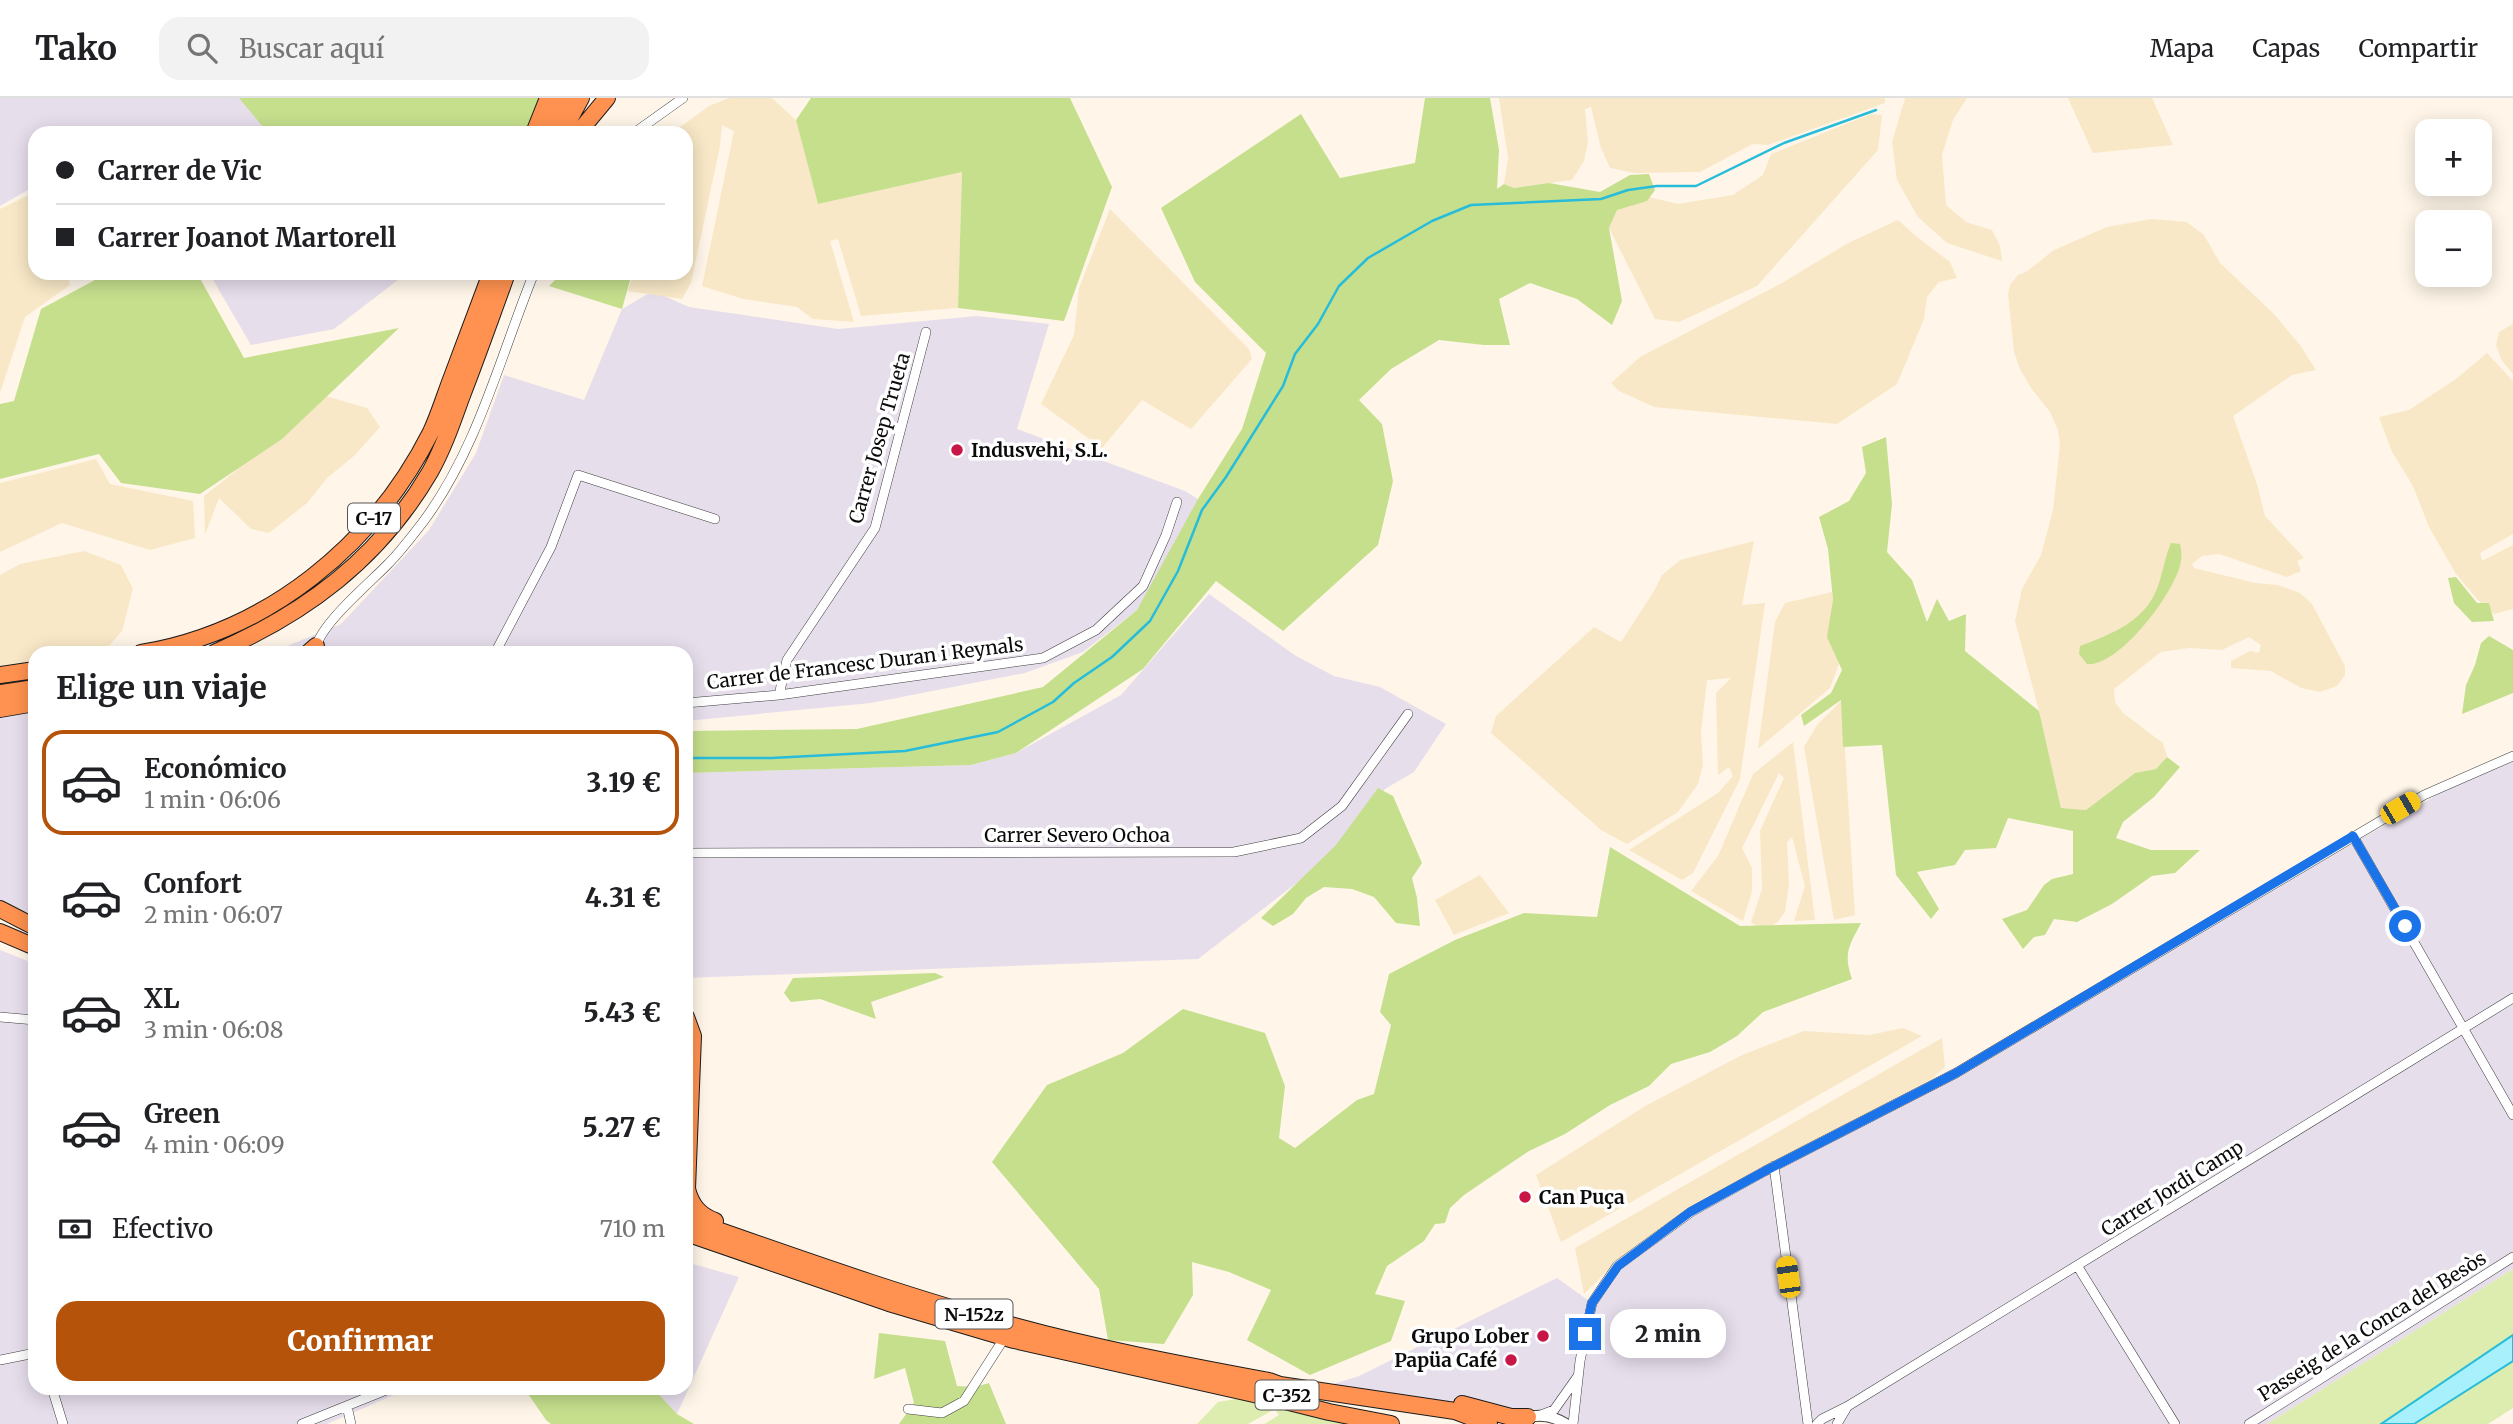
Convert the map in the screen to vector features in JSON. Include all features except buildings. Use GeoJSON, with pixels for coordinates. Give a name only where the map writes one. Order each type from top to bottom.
{"type":"FeatureCollection","features":[{"type":"Feature","properties":{"kind":"highway"},"geometry":{"type":"LineString","coordinates":[[537,126],[548,98]]}},
{"type":"Feature","properties":{"kind":"highway"},"geometry":{"type":"LineString","coordinates":[[550,126],[564,98]]}},
{"type":"Feature","properties":{"kind":"highway"},"geometry":{"type":"LineString","coordinates":[[566,126],[581,98]]}},
{"type":"Feature","properties":{"kind":"highway"},"geometry":{"type":"LineString","coordinates":[[584,126],[607,98]]}},
{"type":"Feature","properties":{"kind":"highway","name":"C-17"},"geometry":{"type":"LineString","coordinates":[[169,646],[208,636],[256,615],[325,568],[363,532],[399,487],[432,431],[488,280]]}},
{"type":"Feature","properties":{"kind":"highway","name":"C-17"},"geometry":{"type":"LineString","coordinates":[[229,646],[289,617],[334,584],[377,545],[413,498],[445,442],[504,280]]}},
{"type":"Feature","properties":{"kind":"highway"},"geometry":{"type":"LineString","coordinates":[[473,367],[495,328],[512,280]]}},
{"type":"Feature","properties":{"kind":"highway"},"geometry":{"type":"LineString","coordinates":[[0,675],[28,671]]}},
{"type":"Feature","properties":{"kind":"highway"},"geometry":{"type":"LineString","coordinates":[[0,693],[28,689]]}},
{"type":"Feature","properties":{"kind":"highway"},"geometry":{"type":"LineString","coordinates":[[0,709],[28,704]]}},
{"type":"Feature","properties":{"kind":"highway"},"geometry":{"type":"LineString","coordinates":[[0,909],[28,925]]}},
{"type":"Feature","properties":{"kind":"highway"},"geometry":{"type":"LineString","coordinates":[[0,915],[28,926]]}},
{"type":"Feature","properties":{"kind":"highway"},"geometry":{"type":"LineString","coordinates":[[0,932],[28,944]]}},
{"type":"Feature","properties":{"kind":"highway"},"geometry":{"type":"LineString","coordinates":[[0,940],[28,952]]}},
{"type":"Feature","properties":{"kind":"highway"},"geometry":{"type":"LineString","coordinates":[[693,1205],[707,1218],[776,1251]]}},
{"type":"Feature","properties":{"kind":"highway","name":"N-152z"},"geometry":{"type":"LineString","coordinates":[[693,1221],[895,1291],[1015,1326],[1170,1362],[1269,1381],[1281,1379],[1346,1385],[1448,1401],[1528,1419]]}},
{"type":"Feature","properties":{"kind":"highway","name":"N-152z"},"geometry":{"type":"LineString","coordinates":[[693,1235],[889,1303],[1005,1337],[1185,1378]]}},
{"type":"Feature","properties":{"kind":"highway","name":"C-352"},"geometry":{"type":"LineString","coordinates":[[1185,1378],[1462,1424]]}},
{"type":"Feature","properties":{"kind":"highway","name":"C-352"},"geometry":{"type":"LineString","coordinates":[[1269,1381],[1391,1412],[1455,1411],[1489,1424]]}},
{"type":"Feature","properties":{"kind":"street"},"geometry":{"type":"LineString","coordinates":[[644,126],[683,98]]}},
{"type":"Feature","properties":{"kind":"street"},"geometry":{"type":"LineString","coordinates":[[315,646],[323,631],[390,562],[424,521],[457,471],[531,280]]}},
{"type":"Feature","properties":{"kind":"street","name":"Carrer Josep Trueta"},"geometry":{"type":"LineString","coordinates":[[779,695],[787,660],[875,528],[926,332]]}},
{"type":"Feature","properties":{"kind":"street"},"geometry":{"type":"LineString","coordinates":[[499,646],[551,547],[578,475],[715,519]]}},
{"type":"Feature","properties":{"kind":"street","name":"Carrer de Francesc Duran i Reynals"},"geometry":{"type":"LineString","coordinates":[[693,702],[779,695],[1043,658],[1096,630],[1143,586],[1166,535],[1177,502]]}},
{"type":"Feature","properties":{"kind":"street","name":"Carrer Severo Ochoa"},"geometry":{"type":"LineString","coordinates":[[693,853],[1234,852],[1301,838],[1342,806],[1408,714]]}},
{"type":"Feature","properties":{"kind":"street"},"geometry":{"type":"LineString","coordinates":[[1573,1424],[1592,1303],[1618,1266],[1690,1212],[1956,1073],[2424,795],[2513,756]]}},
{"type":"Feature","properties":{"kind":"street"},"geometry":{"type":"LineString","coordinates":[[2353,836],[2513,1115]]}},
{"type":"Feature","properties":{"kind":"street","name":"Carrer Jordi Camp"},"geometry":{"type":"LineString","coordinates":[[1817,1424],[2078,1267],[2513,998]]}},
{"type":"Feature","properties":{"kind":"street"},"geometry":{"type":"LineString","coordinates":[[0,1017],[28,1019]]}},
{"type":"Feature","properties":{"kind":"street"},"geometry":{"type":"LineString","coordinates":[[1774,1166],[1808,1424]]}},
{"type":"Feature","properties":{"kind":"street","name":"Passeig de la Conca del Besòs"},"geometry":{"type":"LineString","coordinates":[[2249,1424],[2513,1257]]}},
{"type":"Feature","properties":{"kind":"street"},"geometry":{"type":"LineString","coordinates":[[2078,1267],[2175,1424]]}},
{"type":"Feature","properties":{"kind":"street"},"geometry":{"type":"LineString","coordinates":[[908,1409],[942,1413],[964,1401],[1005,1337]]}},
{"type":"Feature","properties":{"kind":"street"},"geometry":{"type":"LineString","coordinates":[[0,1360],[28,1354]]}},
{"type":"Feature","properties":{"kind":"street"},"geometry":{"type":"LineString","coordinates":[[1528,1419],[1554,1410],[1579,1375]]}},
{"type":"Feature","properties":{"kind":"street"},"geometry":{"type":"LineString","coordinates":[[54,1395],[63,1424]]}},
{"type":"Feature","properties":{"kind":"street"},"geometry":{"type":"LineString","coordinates":[[302,1424],[374,1395]]}},
{"type":"Feature","properties":{"kind":"street"},"geometry":{"type":"LineString","coordinates":[[347,1406],[351,1424]]}},
{"type":"Feature","properties":{"kind":"street","name":"Carrer Jordi Camp"},"geometry":{"type":"LineString","coordinates":[[1837,1424],[1848,1406]]}},
{"type":"Feature","properties":{"kind":"street","name":"N-152z"},"geometry":{"type":"LineString","coordinates":[[1528,1419],[1555,1418],[1566,1424]]}},
{"type":"Feature","properties":{"kind":"shaded area"},"geometry":{"type":"Polygon","coordinates":[[[0,98],[251,98],[276,126],[28,126],[28,190],[0,206],[0,98]]]}},
{"type":"Feature","properties":{"kind":"shaded area"},"geometry":{"type":"Polygon","coordinates":[[[729,98],[772,98],[796,120],[818,204],[962,172],[958,308],[861,316],[838,239],[830,241],[854,322],[813,319],[797,307],[743,299],[702,286],[734,131],[722,125],[693,274],[693,126],[682,126],[709,106],[729,98]]]}},
{"type":"Feature","properties":{"kind":"shaded area"},"geometry":{"type":"Polygon","coordinates":[[[1499,98],[1885,98],[1885,103],[1768,145],[1753,144],[1700,172],[1634,173],[1610,168],[1601,148],[1591,107],[1585,109],[1588,142],[1584,161],[1572,180],[1514,188],[1504,184],[1508,158],[1499,98]]]}},
{"type":"Feature","properties":{"kind":"shaded area"},"geometry":{"type":"Polygon","coordinates":[[[1905,98],[1967,98],[1953,120],[1942,155],[1946,205],[1966,222],[1992,230],[2000,246],[2002,261],[1947,243],[1918,217],[1897,180],[1892,142],[1905,98]]]}},
{"type":"Feature","properties":{"kind":"shaded area"},"geometry":{"type":"Polygon","coordinates":[[[2068,98],[2152,98],[2173,145],[2093,153],[2068,98]]]}},
{"type":"Feature","properties":{"kind":"shaded area"},"geometry":{"type":"Polygon","coordinates":[[[1871,114],[1882,115],[1878,150],[1757,286],[1679,322],[1655,319],[1609,228],[1617,210],[1649,197],[1678,204],[1733,195],[1763,175],[1771,154],[1871,114]]]}},
{"type":"Feature","properties":{"kind":"shaded area"},"geometry":{"type":"Polygon","coordinates":[[[28,195],[28,280],[69,280],[70,285],[25,317],[0,393],[0,209],[28,195]]]}},
{"type":"Feature","properties":{"kind":"shaded area"},"geometry":{"type":"Polygon","coordinates":[[[1110,209],[1249,349],[1252,359],[1191,429],[1142,400],[1102,448],[1041,404],[1074,335],[1079,288],[1110,209]]]}},
{"type":"Feature","properties":{"kind":"shaded area"},"geometry":{"type":"Polygon","coordinates":[[[2152,219],[2187,222],[2204,235],[2220,263],[2273,313],[2300,345],[2316,370],[2292,375],[2233,416],[2257,484],[2265,516],[2304,558],[2297,561],[2301,571],[2287,577],[2219,554],[2202,556],[2192,564],[2194,568],[2255,583],[2278,585],[2300,593],[2312,604],[2345,666],[2345,675],[2337,686],[2320,692],[2301,688],[2271,671],[2231,668],[2231,661],[2250,651],[2259,653],[2261,645],[2249,637],[2222,650],[2189,648],[2161,652],[2114,689],[2115,702],[2123,713],[2163,743],[2167,757],[2156,769],[2135,773],[2086,810],[2061,808],[2015,621],[2022,589],[2041,555],[2053,510],[2060,445],[2058,430],[2050,412],[2031,388],[2014,352],[2008,294],[2010,285],[2018,275],[2054,250],[2107,227],[2152,219]]]}},
{"type":"Feature","properties":{"kind":"shaded area"},"geometry":{"type":"Polygon","coordinates":[[[1898,220],[1950,262],[1957,278],[1939,282],[1927,297],[1924,319],[1897,384],[1837,424],[1654,407],[1619,391],[1611,383],[1640,357],[1782,283],[1848,243],[1898,220]]]}},
{"type":"Feature","properties":{"kind":"shaded area"},"geometry":{"type":"Polygon","coordinates":[[[213,280],[398,280],[334,329],[251,345],[213,280]]]}},
{"type":"Feature","properties":{"kind":"shaded area"},"geometry":{"type":"Polygon","coordinates":[[[631,280],[692,280],[682,299],[628,291],[631,280]]]}},
{"type":"Feature","properties":{"kind":"shaded area"},"geometry":{"type":"Polygon","coordinates":[[[653,291],[689,307],[838,329],[977,316],[1049,324],[1017,429],[1185,491],[1198,499],[1168,567],[1137,610],[1083,652],[1025,673],[871,703],[693,720],[693,646],[287,646],[341,624],[429,530],[476,453],[504,375],[584,400],[622,309],[653,291]]]}},
{"type":"Feature","properties":{"kind":"shaded area"},"geometry":{"type":"Polygon","coordinates":[[[2513,324],[2513,374],[2502,361],[2496,345],[2499,332],[2513,324]]]}},
{"type":"Feature","properties":{"kind":"shaded area"},"geometry":{"type":"Polygon","coordinates":[[[2487,353],[2513,381],[2513,534],[2480,553],[2482,561],[2513,545],[2513,609],[2494,614],[2456,574],[2429,527],[2413,486],[2392,452],[2379,417],[2409,410],[2456,379],[2487,353]]]}},
{"type":"Feature","properties":{"kind":"shaded area"},"geometry":{"type":"Polygon","coordinates":[[[315,393],[367,408],[380,427],[355,455],[327,478],[307,503],[269,533],[251,529],[219,498],[205,535],[204,496],[281,435],[315,393]]]}},
{"type":"Feature","properties":{"kind":"shaded area"},"geometry":{"type":"Polygon","coordinates":[[[96,459],[110,484],[193,501],[195,538],[150,550],[62,523],[0,552],[0,483],[96,459]]]}},
{"type":"Feature","properties":{"kind":"shaded area"},"geometry":{"type":"Polygon","coordinates":[[[1754,541],[1742,605],[1765,603],[1740,779],[1693,873],[1682,880],[1629,850],[1718,793],[1733,776],[1729,767],[1718,775],[1716,693],[1731,678],[1707,680],[1701,732],[1703,765],[1698,784],[1678,812],[1627,844],[1601,830],[1491,733],[1496,716],[1594,627],[1621,642],[1662,575],[1680,560],[1754,541]]]}},
{"type":"Feature","properties":{"kind":"shaded area"},"geometry":{"type":"Polygon","coordinates":[[[84,551],[121,565],[133,589],[122,631],[109,646],[28,646],[28,663],[0,667],[0,575],[20,564],[84,551]]]}},
{"type":"Feature","properties":{"kind":"shaded area"},"geometry":{"type":"Polygon","coordinates":[[[1832,592],[1839,664],[1830,688],[1758,749],[1775,622],[1785,603],[1832,592]]]}},
{"type":"Feature","properties":{"kind":"shaded area"},"geometry":{"type":"Polygon","coordinates":[[[1209,594],[1296,656],[1334,676],[1380,687],[1446,724],[1414,772],[1385,789],[1342,848],[1198,959],[693,978],[693,773],[971,765],[1016,753],[1121,695],[1209,594]]]}},
{"type":"Feature","properties":{"kind":"shaded area"},"geometry":{"type":"Polygon","coordinates":[[[1842,700],[1855,915],[1834,920],[1804,747],[1817,725],[1842,700]]]}},
{"type":"Feature","properties":{"kind":"shaded area"},"geometry":{"type":"Polygon","coordinates":[[[28,711],[28,913],[0,900],[0,716],[28,711]]]}},
{"type":"Feature","properties":{"kind":"shaded area"},"geometry":{"type":"Polygon","coordinates":[[[1793,742],[1815,920],[1794,921],[1805,886],[1792,837],[1787,842],[1789,884],[1785,912],[1777,923],[1761,930],[1751,922],[1762,889],[1760,831],[1784,778],[1779,773],[1742,848],[1752,868],[1752,891],[1743,921],[1691,891],[1718,856],[1753,774],[1793,742]]]}},
{"type":"Feature","properties":{"kind":"shaded area"},"geometry":{"type":"Polygon","coordinates":[[[2513,757],[2513,1269],[2267,1424],[1566,1424],[1448,1401],[1333,1384],[1359,1376],[1557,1278],[1592,1303],[1617,1266],[1691,1212],[1950,1076],[2461,781],[2513,757]]]}},
{"type":"Feature","properties":{"kind":"shaded area"},"geometry":{"type":"Polygon","coordinates":[[[1480,875],[1509,913],[1454,935],[1435,900],[1480,875]]]}},
{"type":"Feature","properties":{"kind":"shaded area"},"geometry":{"type":"Polygon","coordinates":[[[0,950],[28,961],[28,1395],[394,1395],[327,1424],[0,1424],[0,950]]]}},
{"type":"Feature","properties":{"kind":"shaded area"},"geometry":{"type":"Polygon","coordinates":[[[1903,1028],[1922,1036],[1561,1242],[1536,1175],[1647,1105],[1742,1055],[1804,1031],[1869,1035],[1903,1028]]]}},
{"type":"Feature","properties":{"kind":"shaded area"},"geometry":{"type":"Polygon","coordinates":[[[1942,1038],[1945,1067],[1933,1078],[1702,1201],[1619,1259],[1584,1294],[1575,1248],[1942,1038]]]}},
{"type":"Feature","properties":{"kind":"shaded area"},"geometry":{"type":"Polygon","coordinates":[[[693,1264],[739,1277],[693,1379],[693,1264]]]}},
{"type":"Feature","properties":{"kind":"shaded area"},"geometry":{"type":"Polygon","coordinates":[[[659,1395],[686,1395],[677,1414],[659,1395]]]}},
{"type":"Feature","properties":{"kind":"green space"},"geometry":{"type":"Polygon","coordinates":[[[239,98],[558,98],[543,126],[262,126],[239,98]]]}},
{"type":"Feature","properties":{"kind":"green space"},"geometry":{"type":"Polygon","coordinates":[[[811,98],[1070,98],[1112,187],[1064,321],[958,308],[962,172],[818,204],[796,120],[811,98]]]}},
{"type":"Feature","properties":{"kind":"green space"},"geometry":{"type":"Polygon","coordinates":[[[1425,98],[1490,98],[1499,150],[1497,189],[1504,184],[1514,188],[1549,183],[1600,192],[1630,175],[1649,174],[1655,190],[1647,201],[1617,210],[1609,228],[1622,301],[1612,325],[1577,299],[1530,283],[1499,299],[1510,345],[1439,340],[1391,369],[1359,400],[1382,424],[1393,481],[1378,545],[1283,631],[1216,581],[1143,669],[1016,753],[971,765],[693,773],[693,731],[857,729],[1043,687],[1137,610],[1198,499],[1242,429],[1266,353],[1195,282],[1161,208],[1301,114],[1340,178],[1415,163],[1425,98]]]}},
{"type":"Feature","properties":{"kind":"green space"},"geometry":{"type":"Polygon","coordinates":[[[95,280],[201,280],[244,358],[399,328],[282,439],[200,494],[121,483],[99,454],[0,479],[0,404],[14,401],[41,309],[95,280]]]}},
{"type":"Feature","properties":{"kind":"green space"},"geometry":{"type":"Polygon","coordinates":[[[555,280],[630,280],[622,309],[549,286],[555,280]]]}},
{"type":"Feature","properties":{"kind":"green space"},"geometry":{"type":"Polygon","coordinates":[[[1886,437],[1892,504],[1887,552],[1912,580],[1927,622],[1937,599],[1949,621],[1966,614],[1965,651],[2039,711],[2061,808],[2086,810],[2135,773],[2156,769],[2167,757],[2180,767],[2154,797],[2123,822],[2116,838],[2151,850],[2200,850],[2175,873],[2152,876],[2112,904],[2077,922],[2054,919],[2045,935],[2034,937],[2023,949],[2002,919],[2027,910],[2044,885],[2052,879],[2073,874],[2073,831],[2008,818],[1996,848],[1965,850],[1955,865],[1917,872],[1939,909],[1931,919],[1896,875],[1882,745],[1843,747],[1841,700],[1804,726],[1801,715],[1831,693],[1842,670],[1827,637],[1833,600],[1828,549],[1819,517],[1849,501],[1866,473],[1862,447],[1886,437]]]}},
{"type":"Feature","properties":{"kind":"green space"},"geometry":{"type":"Polygon","coordinates":[[[2171,543],[2180,544],[2181,560],[2177,573],[2158,607],[2130,641],[2114,654],[2100,662],[2087,664],[2079,654],[2080,646],[2126,625],[2153,598],[2171,543]]]}},
{"type":"Feature","properties":{"kind":"green space"},"geometry":{"type":"Polygon","coordinates":[[[2456,577],[2477,603],[2489,603],[2494,621],[2472,622],[2454,603],[2448,578],[2456,577]]]}},
{"type":"Feature","properties":{"kind":"green space"},"geometry":{"type":"Polygon","coordinates":[[[2489,636],[2513,650],[2513,693],[2462,714],[2466,685],[2481,643],[2489,636]]]}},
{"type":"Feature","properties":{"kind":"green space"},"geometry":{"type":"Polygon","coordinates":[[[1378,788],[1393,796],[1422,863],[1412,878],[1420,926],[1396,923],[1374,897],[1352,889],[1324,887],[1306,898],[1293,914],[1273,926],[1261,918],[1336,845],[1378,788]]]}},
{"type":"Feature","properties":{"kind":"green space"},"geometry":{"type":"Polygon","coordinates":[[[1610,847],[1740,926],[1861,923],[1848,956],[1852,979],[1763,1012],[1737,1036],[1710,1052],[1671,1064],[1649,1086],[1610,1105],[1565,1134],[1529,1151],[1464,1195],[1450,1208],[1445,1223],[1435,1224],[1424,1241],[1387,1266],[1375,1294],[1405,1301],[1391,1341],[1310,1375],[1247,1340],[1271,1290],[1229,1272],[1192,1262],[1193,1295],[1164,1344],[1108,1340],[1099,1289],[992,1162],[1047,1085],[1123,1053],[1183,1009],[1265,1033],[1285,1086],[1279,1138],[1295,1148],[1357,1100],[1374,1094],[1391,1025],[1380,1012],[1389,974],[1455,940],[1524,913],[1597,917],[1610,847]]]}},
{"type":"Feature","properties":{"kind":"green space"},"geometry":{"type":"Polygon","coordinates":[[[935,973],[944,977],[871,1002],[876,1019],[820,999],[791,1002],[784,993],[793,978],[935,973]]]}},
{"type":"Feature","properties":{"kind":"green space"},"geometry":{"type":"Polygon","coordinates":[[[2513,1269],[2513,1335],[2381,1424],[2267,1424],[2513,1269]]]}},
{"type":"Feature","properties":{"kind":"green space"},"geometry":{"type":"Polygon","coordinates":[[[879,1333],[945,1341],[957,1386],[975,1387],[989,1383],[1006,1424],[899,1424],[914,1403],[905,1368],[874,1379],[879,1333]]]}},
{"type":"Feature","properties":{"kind":"green space"},"geometry":{"type":"Polygon","coordinates":[[[2513,1361],[2513,1408],[2488,1424],[2414,1424],[2513,1361]]]}},
{"type":"Feature","properties":{"kind":"green space"},"geometry":{"type":"Polygon","coordinates":[[[529,1395],[659,1395],[677,1414],[694,1424],[551,1424],[529,1395]]]}},
{"type":"Feature","properties":{"kind":"green space"},"geometry":{"type":"Polygon","coordinates":[[[1241,1398],[1352,1424],[1264,1424],[1279,1415],[1275,1409],[1248,1424],[1197,1424],[1218,1402],[1241,1398]]]}},
{"type":"Feature","properties":{"kind":"water"},"geometry":{"type":"Polygon","coordinates":[[[2513,1335],[2513,1361],[2414,1424],[2381,1424],[2513,1335]]]}},
{"type":"Feature","properties":{"kind":"waterway"},"geometry":{"type":"LineString","coordinates":[[693,758],[772,758],[905,751],[998,732],[1053,702],[1074,683],[1112,657],[1150,621],[1178,571],[1202,510],[1283,386],[1295,354],[1318,324],[1339,286],[1368,258],[1432,221],[1471,205],[1601,199],[1628,190],[1657,186],[1696,186],[1784,143],[1876,110]]}},
{"type":"Feature","properties":{"kind":"place","name":"Indusvehi, S.L."},"geometry":{"type":"Point","coordinates":[957,450]}},
{"type":"Feature","properties":{"kind":"place","name":"Can Puça"},"geometry":{"type":"Point","coordinates":[1525,1197]}},
{"type":"Feature","properties":{"kind":"place","name":"Grupo Lober"},"geometry":{"type":"Point","coordinates":[1543,1336]}},
{"type":"Feature","properties":{"kind":"place","name":"Papüa Café"},"geometry":{"type":"Point","coordinates":[1511,1360]}},
{"type":"Feature","properties":{"kind":"route"},"geometry":{"type":"LineString","coordinates":[[1585,1334],[1592,1303],[1618,1266],[1690,1212],[1956,1073],[2353,836],[2405,926]]}}]}
